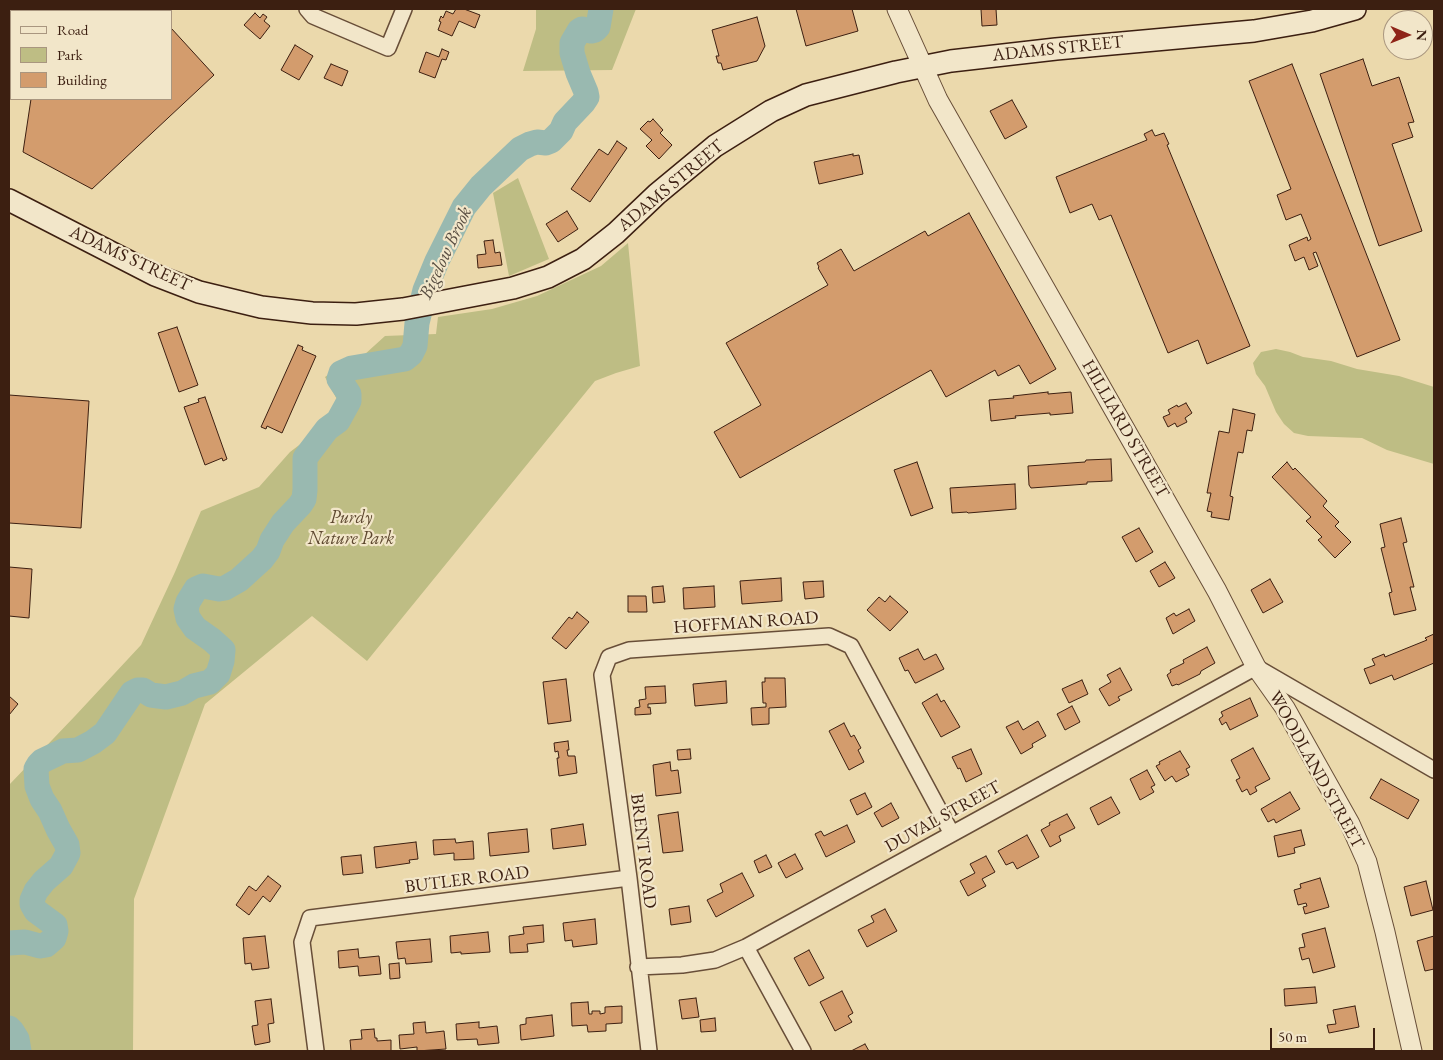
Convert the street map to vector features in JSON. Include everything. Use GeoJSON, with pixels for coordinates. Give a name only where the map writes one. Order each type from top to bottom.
{"type":"FeatureCollection","features":[{"type":"Feature","properties":{"kind":"main road","name":"ADAMS STREET"},"geometry":{"type":"LineString","coordinates":[[9,200],[165,280],[199,292],[261,306],[312,313],[356,314],[423,305],[513,288],[548,277],[582,259],[715,146],[771,111],[806,95],[922,66],[951,61],[1056,49],[1254,31],[1312,20],[1355,9]]}},
{"type":"Feature","properties":{"kind":"street"},"geometry":{"type":"LineString","coordinates":[[307,9],[313,16],[388,48],[404,9]]}},
{"type":"Feature","properties":{"kind":"street","name":"HILLIARD STREET"},"geometry":{"type":"LineString","coordinates":[[898,9],[922,66],[943,108],[1217,591],[1256,667]]}},
{"type":"Feature","properties":{"kind":"street","name":"HOFFMAN ROAD"},"geometry":{"type":"LineString","coordinates":[[609,656],[629,650],[828,636],[851,646],[952,834]]}},
{"type":"Feature","properties":{"kind":"street","name":"BRENT ROAD"},"geometry":{"type":"LineString","coordinates":[[609,656],[602,675],[629,878],[649,1051]]}},
{"type":"Feature","properties":{"kind":"street"},"geometry":{"type":"LineString","coordinates":[[1256,667],[1434,770]]}},
{"type":"Feature","properties":{"kind":"street","name":"DUVAL STREET"},"geometry":{"type":"LineString","coordinates":[[638,967],[682,965],[715,960],[746,946],[1256,667]]}},
{"type":"Feature","properties":{"kind":"street","name":"WOODLAND STREET"},"geometry":{"type":"LineString","coordinates":[[1256,667],[1285,708],[1350,824],[1367,862],[1412,1051]]}},
{"type":"Feature","properties":{"kind":"street","name":"BUTLER ROAD"},"geometry":{"type":"LineString","coordinates":[[316,1051],[302,942],[310,918],[629,878]]}},
{"type":"Feature","properties":{"kind":"street"},"geometry":{"type":"LineString","coordinates":[[746,946],[803,1051]]}},
{"type":"Feature","properties":{"kind":"green space"},"geometry":{"type":"Polygon","coordinates":[[[536,9],[636,9],[612,70],[523,71],[536,29],[536,9]]]}},
{"type":"Feature","properties":{"kind":"green space"},"geometry":{"type":"Polygon","coordinates":[[[518,178],[549,259],[509,276],[493,193],[518,178]]]}},
{"type":"Feature","properties":{"kind":"green space","name":"Purdy Nature Park"},"geometry":{"type":"Polygon","coordinates":[[[628,243],[640,366],[595,381],[367,661],[312,616],[205,704],[134,899],[133,1051],[9,1051],[9,785],[141,645],[201,511],[259,487],[290,452],[327,424],[343,415],[339,403],[325,377],[341,366],[364,355],[385,336],[436,334],[438,317],[492,309],[537,296],[601,266],[628,243]]]}},
{"type":"Feature","properties":{"kind":"green space"},"geometry":{"type":"Polygon","coordinates":[[[1276,349],[1303,357],[1331,361],[1357,369],[1399,376],[1434,387],[1434,464],[1387,450],[1362,438],[1308,436],[1294,433],[1284,424],[1276,412],[1265,386],[1256,374],[1253,363],[1261,352],[1276,349]]]}},
{"type":"Feature","properties":{"kind":"building"},"geometry":{"type":"Polygon","coordinates":[[[9,9],[154,10],[10,10],[9,26],[9,9]]]}},
{"type":"Feature","properties":{"kind":"building"},"geometry":{"type":"Polygon","coordinates":[[[456,9],[464,9],[480,15],[475,28],[459,21],[452,36],[438,30],[441,16],[443,18],[446,11],[453,14],[456,9]]]}},
{"type":"Feature","properties":{"kind":"building"},"geometry":{"type":"Polygon","coordinates":[[[796,9],[852,9],[858,31],[806,46],[796,9]]]}},
{"type":"Feature","properties":{"kind":"building"},"geometry":{"type":"Polygon","coordinates":[[[981,9],[996,9],[997,25],[982,26],[981,9]]]}},
{"type":"Feature","properties":{"kind":"building"},"geometry":{"type":"Polygon","coordinates":[[[255,13],[260,18],[263,14],[267,17],[264,21],[270,26],[260,39],[244,25],[255,13]]]}},
{"type":"Feature","properties":{"kind":"building"},"geometry":{"type":"Polygon","coordinates":[[[757,17],[765,46],[757,61],[723,70],[716,56],[719,56],[712,30],[757,17]]]}},
{"type":"Feature","properties":{"kind":"building"},"geometry":{"type":"Polygon","coordinates":[[[172,29],[214,75],[92,189],[23,152],[31,100],[172,100],[172,29]]]}},
{"type":"Feature","properties":{"kind":"building"},"geometry":{"type":"Polygon","coordinates":[[[295,45],[313,56],[299,80],[281,70],[295,45]]]}},
{"type":"Feature","properties":{"kind":"building"},"geometry":{"type":"Polygon","coordinates":[[[442,49],[449,52],[446,60],[442,59],[435,78],[419,72],[426,52],[439,57],[442,49]]]}},
{"type":"Feature","properties":{"kind":"building"},"geometry":{"type":"Polygon","coordinates":[[[1363,59],[1372,86],[1399,77],[1414,122],[1408,123],[1413,137],[1392,144],[1422,231],[1379,246],[1320,74],[1363,59]]]}},
{"type":"Feature","properties":{"kind":"building"},"geometry":{"type":"Polygon","coordinates":[[[331,64],[348,71],[342,86],[324,78],[331,64]]]}},
{"type":"Feature","properties":{"kind":"building"},"geometry":{"type":"Polygon","coordinates":[[[1292,64],[1400,340],[1357,357],[1316,252],[1313,253],[1318,266],[1309,270],[1304,257],[1295,261],[1289,245],[1307,237],[1308,241],[1311,239],[1301,214],[1286,220],[1277,195],[1291,189],[1249,81],[1292,64]]]}},
{"type":"Feature","properties":{"kind":"building"},"geometry":{"type":"Polygon","coordinates":[[[1012,100],[1027,127],[1005,139],[990,111],[1012,100]]]}},
{"type":"Feature","properties":{"kind":"building"},"geometry":{"type":"Polygon","coordinates":[[[653,119],[663,130],[660,133],[672,145],[659,159],[646,146],[652,140],[640,129],[653,119]]]}},
{"type":"Feature","properties":{"kind":"building"},"geometry":{"type":"Polygon","coordinates":[[[1152,130],[1155,136],[1164,133],[1169,144],[1167,145],[1250,346],[1207,364],[1198,340],[1168,353],[1111,215],[1099,220],[1092,204],[1070,213],[1056,177],[1147,140],[1144,134],[1152,130]]]}},
{"type":"Feature","properties":{"kind":"building"},"geometry":{"type":"Polygon","coordinates":[[[617,141],[627,148],[590,202],[571,189],[599,149],[608,155],[617,141]]]}},
{"type":"Feature","properties":{"kind":"building"},"geometry":{"type":"Polygon","coordinates":[[[853,154],[853,156],[859,155],[863,174],[819,184],[814,162],[853,154]]]}},
{"type":"Feature","properties":{"kind":"building"},"geometry":{"type":"Polygon","coordinates":[[[567,211],[578,229],[558,242],[546,224],[567,211]]]}},
{"type":"Feature","properties":{"kind":"building"},"geometry":{"type":"Polygon","coordinates":[[[969,213],[1056,369],[1030,384],[1019,365],[998,376],[995,370],[946,397],[931,370],[740,478],[714,432],[761,405],[726,343],[828,285],[817,263],[841,249],[854,271],[925,231],[928,236],[969,213]]]}},
{"type":"Feature","properties":{"kind":"building"},"geometry":{"type":"Polygon","coordinates":[[[493,240],[495,253],[500,252],[502,265],[478,268],[477,255],[486,254],[484,241],[493,240]]]}},
{"type":"Feature","properties":{"kind":"building"},"geometry":{"type":"Polygon","coordinates":[[[177,327],[198,385],[179,392],[158,333],[177,327]]]}},
{"type":"Feature","properties":{"kind":"building"},"geometry":{"type":"Polygon","coordinates":[[[298,345],[303,347],[302,350],[316,356],[282,433],[267,426],[266,429],[261,427],[298,345]]]}},
{"type":"Feature","properties":{"kind":"building"},"geometry":{"type":"Polygon","coordinates":[[[1048,392],[1048,394],[1071,392],[1073,413],[1015,416],[1016,418],[991,421],[989,400],[1048,392]]]}},
{"type":"Feature","properties":{"kind":"building"},"geometry":{"type":"Polygon","coordinates":[[[9,395],[89,401],[81,528],[9,523],[9,395]]]}},
{"type":"Feature","properties":{"kind":"building"},"geometry":{"type":"Polygon","coordinates":[[[205,397],[227,459],[223,461],[222,458],[205,465],[184,407],[199,402],[198,399],[205,397]]]}},
{"type":"Feature","properties":{"kind":"building"},"geometry":{"type":"Polygon","coordinates":[[[1186,403],[1192,413],[1185,418],[1187,422],[1177,427],[1175,423],[1168,427],[1163,417],[1170,414],[1168,410],[1186,403]]]}},
{"type":"Feature","properties":{"kind":"building"},"geometry":{"type":"Polygon","coordinates":[[[1233,409],[1255,414],[1252,431],[1247,430],[1243,453],[1238,452],[1230,496],[1233,497],[1229,520],[1211,517],[1212,512],[1207,511],[1211,493],[1207,493],[1219,431],[1229,433],[1233,409]]]}},
{"type":"Feature","properties":{"kind":"building"},"geometry":{"type":"Polygon","coordinates":[[[1111,459],[1112,481],[1031,488],[1029,485],[1028,466],[1111,459]]]}},
{"type":"Feature","properties":{"kind":"building"},"geometry":{"type":"Polygon","coordinates":[[[917,462],[933,508],[911,516],[894,470],[917,462]]]}},
{"type":"Feature","properties":{"kind":"building"},"geometry":{"type":"Polygon","coordinates":[[[1287,462],[1293,470],[1295,468],[1327,501],[1323,506],[1339,522],[1335,526],[1351,542],[1335,558],[1318,540],[1322,537],[1306,521],[1311,517],[1272,477],[1287,462]]]}},
{"type":"Feature","properties":{"kind":"building"},"geometry":{"type":"Polygon","coordinates":[[[1015,484],[1016,509],[952,513],[950,488],[1015,484]]]}},
{"type":"Feature","properties":{"kind":"building"},"geometry":{"type":"Polygon","coordinates":[[[1401,518],[1407,542],[1403,543],[1414,587],[1410,587],[1416,610],[1394,615],[1389,593],[1392,592],[1381,548],[1385,547],[1380,524],[1401,518]]]}},
{"type":"Feature","properties":{"kind":"building"},"geometry":{"type":"Polygon","coordinates":[[[1139,528],[1153,552],[1136,562],[1122,537],[1139,528]]]}},
{"type":"Feature","properties":{"kind":"building"},"geometry":{"type":"Polygon","coordinates":[[[1165,562],[1175,578],[1159,587],[1150,571],[1165,562]]]}},
{"type":"Feature","properties":{"kind":"building"},"geometry":{"type":"Polygon","coordinates":[[[9,567],[32,569],[29,618],[9,616],[9,567]]]}},
{"type":"Feature","properties":{"kind":"building"},"geometry":{"type":"Polygon","coordinates":[[[781,578],[782,601],[742,604],[740,581],[781,578]]]}},
{"type":"Feature","properties":{"kind":"building"},"geometry":{"type":"Polygon","coordinates":[[[1270,579],[1283,602],[1263,613],[1251,590],[1270,579]]]}},
{"type":"Feature","properties":{"kind":"building"},"geometry":{"type":"Polygon","coordinates":[[[823,581],[824,597],[805,599],[803,582],[823,581]]]}},
{"type":"Feature","properties":{"kind":"building"},"geometry":{"type":"Polygon","coordinates":[[[663,586],[665,602],[653,603],[652,587],[663,586]]]}},
{"type":"Feature","properties":{"kind":"building"},"geometry":{"type":"Polygon","coordinates":[[[714,586],[715,607],[684,609],[683,588],[714,586]]]}},
{"type":"Feature","properties":{"kind":"building"},"geometry":{"type":"Polygon","coordinates":[[[628,596],[646,596],[647,612],[628,612],[628,596]]]}},
{"type":"Feature","properties":{"kind":"building"},"geometry":{"type":"Polygon","coordinates":[[[890,596],[908,612],[890,631],[867,610],[879,597],[885,602],[890,596]]]}},
{"type":"Feature","properties":{"kind":"building"},"geometry":{"type":"Polygon","coordinates":[[[1189,609],[1195,621],[1173,634],[1166,618],[1174,613],[1176,616],[1189,609]]]}},
{"type":"Feature","properties":{"kind":"building"},"geometry":{"type":"Polygon","coordinates":[[[577,612],[589,622],[566,649],[552,638],[569,617],[572,619],[577,612]]]}},
{"type":"Feature","properties":{"kind":"building"},"geometry":{"type":"Polygon","coordinates":[[[1434,634],[1434,663],[1394,680],[1392,675],[1370,684],[1364,669],[1375,665],[1372,659],[1384,654],[1385,657],[1427,640],[1425,638],[1434,634]]]}},
{"type":"Feature","properties":{"kind":"building"},"geometry":{"type":"Polygon","coordinates":[[[1207,647],[1215,663],[1201,671],[1200,674],[1172,686],[1167,675],[1171,672],[1170,670],[1184,663],[1183,660],[1207,647]]]}},
{"type":"Feature","properties":{"kind":"building"},"geometry":{"type":"Polygon","coordinates":[[[918,649],[924,660],[936,654],[944,669],[915,683],[908,670],[905,671],[899,658],[918,649]]]}},
{"type":"Feature","properties":{"kind":"building"},"geometry":{"type":"Polygon","coordinates":[[[1120,668],[1132,690],[1118,697],[1120,700],[1109,706],[1099,689],[1111,682],[1107,675],[1120,668]]]}},
{"type":"Feature","properties":{"kind":"building"},"geometry":{"type":"Polygon","coordinates":[[[765,678],[785,678],[786,707],[769,708],[769,724],[752,725],[751,708],[766,707],[766,703],[763,703],[762,682],[765,682],[765,678]]]}},
{"type":"Feature","properties":{"kind":"building"},"geometry":{"type":"Polygon","coordinates":[[[566,679],[571,721],[548,724],[543,682],[566,679]]]}},
{"type":"Feature","properties":{"kind":"building"},"geometry":{"type":"Polygon","coordinates":[[[1082,680],[1088,694],[1069,703],[1062,689],[1082,680]]]}},
{"type":"Feature","properties":{"kind":"building"},"geometry":{"type":"Polygon","coordinates":[[[726,681],[727,703],[695,706],[693,684],[726,681]]]}},
{"type":"Feature","properties":{"kind":"building"},"geometry":{"type":"Polygon","coordinates":[[[665,686],[666,703],[648,704],[651,714],[635,715],[635,708],[640,707],[639,700],[646,699],[645,687],[665,686]]]}},
{"type":"Feature","properties":{"kind":"building"},"geometry":{"type":"Polygon","coordinates":[[[937,694],[941,702],[944,700],[960,727],[941,737],[922,703],[937,694]]]}},
{"type":"Feature","properties":{"kind":"building"},"geometry":{"type":"Polygon","coordinates":[[[9,696],[18,704],[9,715],[9,696]]]}},
{"type":"Feature","properties":{"kind":"building"},"geometry":{"type":"Polygon","coordinates":[[[1250,698],[1258,716],[1230,730],[1226,722],[1222,725],[1219,719],[1223,716],[1221,712],[1250,698]]]}},
{"type":"Feature","properties":{"kind":"building"},"geometry":{"type":"Polygon","coordinates":[[[1072,706],[1080,722],[1065,730],[1057,714],[1072,706]]]}},
{"type":"Feature","properties":{"kind":"building"},"geometry":{"type":"Polygon","coordinates":[[[1018,721],[1023,730],[1038,721],[1046,736],[1032,744],[1033,747],[1021,754],[1006,727],[1018,721]]]}},
{"type":"Feature","properties":{"kind":"building"},"geometry":{"type":"Polygon","coordinates":[[[844,723],[851,737],[854,735],[861,748],[858,750],[864,762],[849,770],[829,731],[844,723]]]}},
{"type":"Feature","properties":{"kind":"building"},"geometry":{"type":"Polygon","coordinates":[[[568,741],[568,756],[575,756],[577,773],[559,776],[558,751],[555,752],[554,743],[568,741]]]}},
{"type":"Feature","properties":{"kind":"building"},"geometry":{"type":"Polygon","coordinates":[[[1253,748],[1270,779],[1255,787],[1257,791],[1250,795],[1247,789],[1242,792],[1236,780],[1240,778],[1231,760],[1253,748]]]}},
{"type":"Feature","properties":{"kind":"building"},"geometry":{"type":"Polygon","coordinates":[[[690,749],[691,759],[678,760],[677,750],[690,749]]]}},
{"type":"Feature","properties":{"kind":"building"},"geometry":{"type":"Polygon","coordinates":[[[971,749],[982,774],[966,782],[960,768],[958,769],[952,757],[971,749]]]}},
{"type":"Feature","properties":{"kind":"building"},"geometry":{"type":"Polygon","coordinates":[[[1180,751],[1190,767],[1186,769],[1189,775],[1176,782],[1172,776],[1165,781],[1156,766],[1160,764],[1159,762],[1180,751]]]}},
{"type":"Feature","properties":{"kind":"building"},"geometry":{"type":"Polygon","coordinates":[[[670,762],[671,771],[678,770],[681,793],[656,796],[653,765],[670,762]]]}},
{"type":"Feature","properties":{"kind":"building"},"geometry":{"type":"Polygon","coordinates":[[[1147,770],[1155,785],[1151,787],[1154,792],[1140,800],[1130,779],[1147,770]]]}},
{"type":"Feature","properties":{"kind":"building"},"geometry":{"type":"Polygon","coordinates":[[[1381,779],[1419,800],[1408,819],[1370,798],[1381,779]]]}},
{"type":"Feature","properties":{"kind":"building"},"geometry":{"type":"Polygon","coordinates":[[[1290,792],[1300,809],[1276,823],[1274,819],[1268,822],[1261,809],[1290,792]]]}},
{"type":"Feature","properties":{"kind":"building"},"geometry":{"type":"Polygon","coordinates":[[[865,793],[872,807],[857,815],[850,800],[865,793]]]}},
{"type":"Feature","properties":{"kind":"building"},"geometry":{"type":"Polygon","coordinates":[[[1111,797],[1120,813],[1098,825],[1090,808],[1111,797]]]}},
{"type":"Feature","properties":{"kind":"building"},"geometry":{"type":"Polygon","coordinates":[[[891,803],[899,818],[882,827],[874,813],[891,803]]]}},
{"type":"Feature","properties":{"kind":"building"},"geometry":{"type":"Polygon","coordinates":[[[678,812],[683,851],[663,853],[658,815],[678,812]]]}},
{"type":"Feature","properties":{"kind":"building"},"geometry":{"type":"Polygon","coordinates":[[[1067,814],[1075,828],[1059,836],[1061,841],[1050,847],[1041,830],[1050,825],[1049,823],[1067,814]]]}},
{"type":"Feature","properties":{"kind":"building"},"geometry":{"type":"Polygon","coordinates":[[[583,824],[586,845],[553,849],[551,829],[583,824]]]}},
{"type":"Feature","properties":{"kind":"building"},"geometry":{"type":"Polygon","coordinates":[[[847,825],[855,842],[826,857],[815,834],[821,831],[824,836],[847,825]]]}},
{"type":"Feature","properties":{"kind":"building"},"geometry":{"type":"Polygon","coordinates":[[[527,829],[529,852],[490,856],[488,833],[527,829]]]}},
{"type":"Feature","properties":{"kind":"building"},"geometry":{"type":"Polygon","coordinates":[[[1301,830],[1305,845],[1294,848],[1295,853],[1278,857],[1274,836],[1301,830]]]}},
{"type":"Feature","properties":{"kind":"building"},"geometry":{"type":"Polygon","coordinates":[[[1027,835],[1039,857],[1017,869],[1013,862],[1006,865],[998,851],[1027,835]]]}},
{"type":"Feature","properties":{"kind":"building"},"geometry":{"type":"Polygon","coordinates":[[[455,839],[456,843],[473,841],[474,859],[454,860],[454,853],[434,855],[433,840],[455,839]]]}},
{"type":"Feature","properties":{"kind":"building"},"geometry":{"type":"Polygon","coordinates":[[[416,842],[418,859],[409,860],[410,863],[376,868],[374,847],[416,842]]]}},
{"type":"Feature","properties":{"kind":"building"},"geometry":{"type":"Polygon","coordinates":[[[795,854],[803,869],[786,878],[778,863],[795,854]]]}},
{"type":"Feature","properties":{"kind":"building"},"geometry":{"type":"Polygon","coordinates":[[[361,855],[363,873],[343,875],[341,857],[361,855]]]}},
{"type":"Feature","properties":{"kind":"building"},"geometry":{"type":"Polygon","coordinates":[[[766,855],[772,867],[759,873],[754,861],[766,855]]]}},
{"type":"Feature","properties":{"kind":"building"},"geometry":{"type":"Polygon","coordinates":[[[986,856],[995,872],[982,879],[986,886],[968,896],[960,881],[975,873],[970,864],[986,856]]]}},
{"type":"Feature","properties":{"kind":"building"},"geometry":{"type":"Polygon","coordinates":[[[742,873],[754,896],[716,917],[707,900],[723,892],[720,884],[742,873]]]}},
{"type":"Feature","properties":{"kind":"building"},"geometry":{"type":"Polygon","coordinates":[[[268,876],[281,886],[270,902],[263,896],[249,915],[236,905],[249,886],[256,891],[268,876]]]}},
{"type":"Feature","properties":{"kind":"building"},"geometry":{"type":"Polygon","coordinates":[[[1320,878],[1329,907],[1305,914],[1303,907],[1307,906],[1306,903],[1298,905],[1294,890],[1301,888],[1300,884],[1320,878]]]}},
{"type":"Feature","properties":{"kind":"building"},"geometry":{"type":"Polygon","coordinates":[[[1426,881],[1433,910],[1411,916],[1404,887],[1426,881]]]}},
{"type":"Feature","properties":{"kind":"building"},"geometry":{"type":"Polygon","coordinates":[[[689,906],[691,922],[671,925],[669,909],[689,906]]]}},
{"type":"Feature","properties":{"kind":"building"},"geometry":{"type":"Polygon","coordinates":[[[885,909],[897,931],[867,947],[858,930],[874,922],[871,916],[885,909]]]}},
{"type":"Feature","properties":{"kind":"building"},"geometry":{"type":"Polygon","coordinates":[[[595,919],[597,944],[573,947],[572,940],[565,941],[563,923],[595,919]]]}},
{"type":"Feature","properties":{"kind":"building"},"geometry":{"type":"Polygon","coordinates":[[[543,925],[544,942],[527,944],[528,952],[510,953],[509,936],[524,934],[523,927],[543,925]]]}},
{"type":"Feature","properties":{"kind":"building"},"geometry":{"type":"Polygon","coordinates":[[[1325,928],[1335,967],[1313,973],[1309,958],[1302,960],[1299,948],[1305,947],[1302,934],[1325,928]]]}},
{"type":"Feature","properties":{"kind":"building"},"geometry":{"type":"Polygon","coordinates":[[[488,932],[490,952],[451,953],[450,936],[488,932]]]}},
{"type":"Feature","properties":{"kind":"building"},"geometry":{"type":"Polygon","coordinates":[[[265,936],[269,968],[252,970],[251,963],[245,964],[243,938],[265,936]]]}},
{"type":"Feature","properties":{"kind":"building"},"geometry":{"type":"Polygon","coordinates":[[[1434,936],[1434,969],[1425,971],[1417,941],[1434,936]]]}},
{"type":"Feature","properties":{"kind":"building"},"geometry":{"type":"Polygon","coordinates":[[[430,939],[432,962],[406,964],[405,958],[398,959],[396,942],[430,939]]]}},
{"type":"Feature","properties":{"kind":"building"},"geometry":{"type":"Polygon","coordinates":[[[358,949],[359,958],[379,956],[381,974],[359,976],[358,966],[339,968],[338,951],[358,949]]]}},
{"type":"Feature","properties":{"kind":"building"},"geometry":{"type":"Polygon","coordinates":[[[809,950],[824,978],[809,986],[794,958],[809,950]]]}},
{"type":"Feature","properties":{"kind":"building"},"geometry":{"type":"Polygon","coordinates":[[[399,963],[400,978],[390,979],[389,964],[399,963]]]}},
{"type":"Feature","properties":{"kind":"building"},"geometry":{"type":"Polygon","coordinates":[[[1315,987],[1317,1003],[1285,1006],[1284,989],[1315,987]]]}},
{"type":"Feature","properties":{"kind":"building"},"geometry":{"type":"Polygon","coordinates":[[[842,991],[853,1013],[848,1016],[852,1022],[835,1031],[820,1002],[842,991]]]}},
{"type":"Feature","properties":{"kind":"building"},"geometry":{"type":"Polygon","coordinates":[[[696,998],[699,1017],[682,1019],[679,1000],[696,998]]]}},
{"type":"Feature","properties":{"kind":"building"},"geometry":{"type":"Polygon","coordinates":[[[271,999],[274,1023],[268,1024],[270,1042],[255,1045],[252,1026],[258,1025],[255,1001],[271,999]]]}},
{"type":"Feature","properties":{"kind":"building"},"geometry":{"type":"Polygon","coordinates":[[[588,1002],[589,1014],[592,1014],[592,1011],[600,1011],[600,1014],[605,1013],[605,1007],[622,1006],[622,1023],[606,1024],[606,1031],[588,1032],[587,1025],[572,1026],[571,1003],[588,1002]]]}},
{"type":"Feature","properties":{"kind":"building"},"geometry":{"type":"Polygon","coordinates":[[[1355,1006],[1359,1027],[1329,1033],[1327,1025],[1336,1024],[1333,1010],[1355,1006]]]}},
{"type":"Feature","properties":{"kind":"building"},"geometry":{"type":"Polygon","coordinates":[[[552,1015],[554,1036],[521,1040],[520,1025],[526,1024],[526,1018],[552,1015]]]}},
{"type":"Feature","properties":{"kind":"building"},"geometry":{"type":"Polygon","coordinates":[[[715,1018],[716,1031],[701,1032],[700,1020],[715,1018]]]}},
{"type":"Feature","properties":{"kind":"building"},"geometry":{"type":"Polygon","coordinates":[[[425,1022],[426,1033],[444,1031],[446,1049],[417,1051],[417,1047],[400,1049],[399,1035],[414,1034],[413,1023],[425,1022]]]}},
{"type":"Feature","properties":{"kind":"building"},"geometry":{"type":"Polygon","coordinates":[[[479,1022],[479,1028],[497,1026],[499,1043],[478,1045],[477,1039],[457,1040],[456,1024],[479,1022]]]}},
{"type":"Feature","properties":{"kind":"building"},"geometry":{"type":"Polygon","coordinates":[[[374,1029],[377,1041],[391,1040],[391,1051],[351,1051],[350,1040],[362,1039],[361,1030],[374,1029]]]}},
{"type":"Feature","properties":{"kind":"building"},"geometry":{"type":"Polygon","coordinates":[[[865,1044],[869,1051],[851,1051],[865,1044]]]}},
{"type":"Feature","properties":{"kind":"waterway","name":"Bigelow Brook"},"geometry":{"type":"LineString","coordinates":[[9,943],[25,942],[40,946],[46,945],[54,938],[56,931],[55,925],[36,911],[32,904],[36,891],[61,866],[68,853],[67,845],[37,786],[36,769],[39,764],[63,751],[78,750],[105,733],[132,693],[143,690],[151,695],[166,697],[210,682],[218,674],[223,650],[195,628],[188,618],[186,609],[188,602],[196,589],[203,586],[219,589],[225,588],[239,580],[262,559],[283,523],[300,505],[304,499],[305,490],[305,458],[327,429],[338,421],[349,401],[349,394],[339,379],[341,373],[352,368],[405,359],[411,354],[415,346],[417,323],[425,290],[464,207],[481,186],[520,149],[537,142],[546,143],[551,141],[587,97],[572,53],[572,43],[582,29],[591,31],[598,27],[601,9]]}},
{"type":"Feature","properties":{"kind":"waterway","name":"Bigelow Brook"},"geometry":{"type":"LineString","coordinates":[[9,1028],[17,1039],[19,1051]]}}]}
